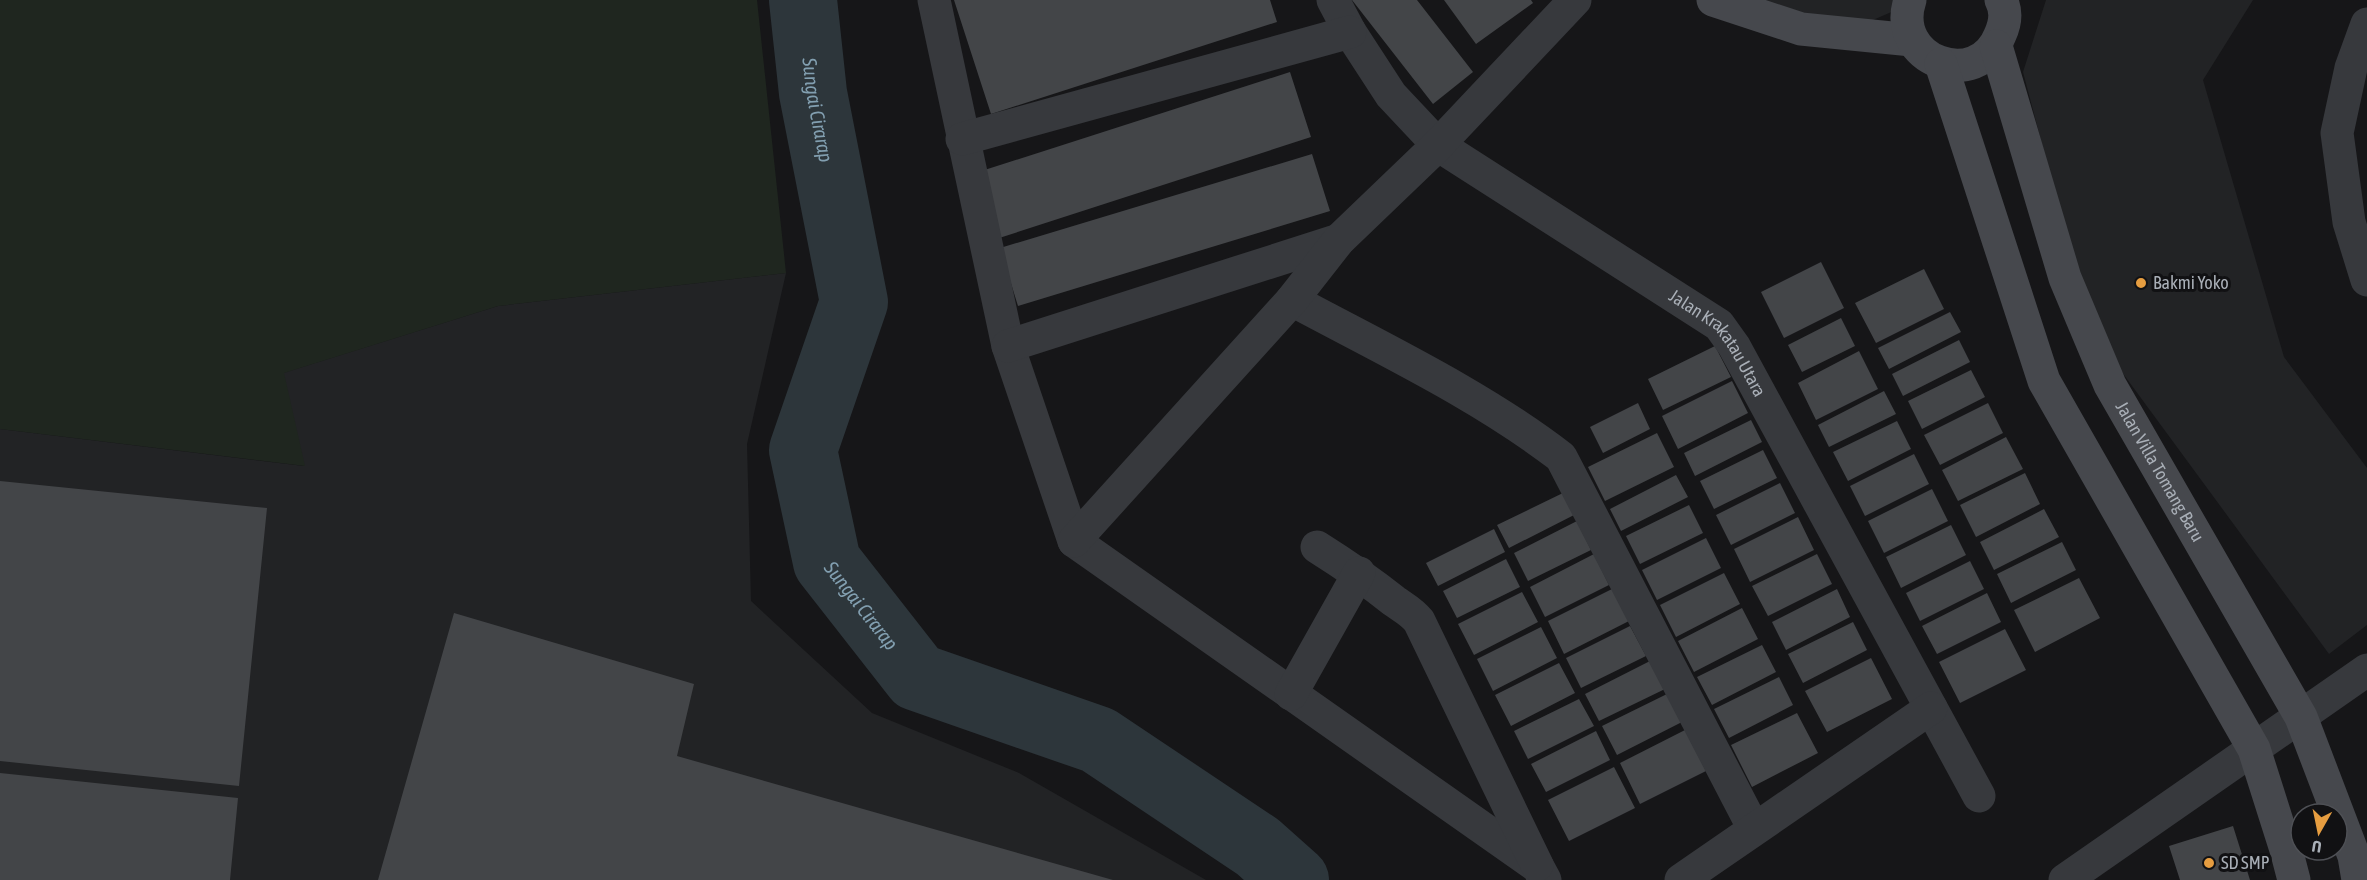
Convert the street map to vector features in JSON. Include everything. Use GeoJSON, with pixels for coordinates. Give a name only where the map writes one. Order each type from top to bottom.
{"type":"FeatureCollection","features":[{"type":"Feature","properties":{"kind":"street"},"geometry":{"type":"LineString","coordinates":[[934,0],[1008,346],[1074,541],[1542,873]]}},
{"type":"Feature","properties":{"kind":"street","name":"Jalan Krakatau Utara"},"geometry":{"type":"LineString","coordinates":[[1333,0],[1350,33],[1391,95],[1438,145],[1719,325],[1734,346],[1979,796]]}},
{"type":"Feature","properties":{"kind":"street"},"geometry":{"type":"LineString","coordinates":[[1074,541],[1292,300],[1339,240],[1438,145],[1575,0]]}},
{"type":"Feature","properties":{"kind":"street"},"geometry":{"type":"LineString","coordinates":[[1713,0],[1801,29],[1912,40]]}},
{"type":"Feature","properties":{"kind":"street"},"geometry":{"type":"LineString","coordinates":[[1910,0],[1906,21],[1912,40],[1924,55],[1941,64],[1961,66],[1979,61],[1996,46],[2005,25],[2005,2]]}},
{"type":"Feature","properties":{"kind":"street"},"geometry":{"type":"LineString","coordinates":[[2367,24],[2352,68],[2337,133],[2349,222],[2367,280]]}},
{"type":"Feature","properties":{"kind":"street"},"geometry":{"type":"LineString","coordinates":[[962,139],[1350,33]]}},
{"type":"Feature","properties":{"kind":"street","name":"Jalan Villa Tomang Baru"},"geometry":{"type":"LineString","coordinates":[[1996,46],[2065,278],[2110,385],[2301,717],[2354,856],[2358,880]]}},
{"type":"Feature","properties":{"kind":"street"},"geometry":{"type":"LineString","coordinates":[[1941,64],[2044,381],[2254,749],[2294,880]]}},
{"type":"Feature","properties":{"kind":"street"},"geometry":{"type":"LineString","coordinates":[[1008,346],[1339,240]]}},
{"type":"Feature","properties":{"kind":"street"},"geometry":{"type":"LineString","coordinates":[[1292,300],[1438,379],[1533,435],[1561,457],[1754,829]]}},
{"type":"Feature","properties":{"kind":"street"},"geometry":{"type":"LineString","coordinates":[[1317,547],[1359,573],[1401,606],[1413,612],[1542,873]]}},
{"type":"Feature","properties":{"kind":"street"},"geometry":{"type":"LineString","coordinates":[[1290,694],[1359,573]]}},
{"type":"Feature","properties":{"kind":"street"},"geometry":{"type":"LineString","coordinates":[[2065,880],[2367,670]]}},
{"type":"Feature","properties":{"kind":"street"},"geometry":{"type":"LineString","coordinates":[[1681,880],[1931,708]]}},
{"type":"Feature","properties":{"kind":"shaded area"},"geometry":{"type":"Polygon","coordinates":[[[0,0],[757,0],[786,273],[498,306],[284,373],[305,466],[0,429],[0,0]]]}},
{"type":"Feature","properties":{"kind":"shaded area"},"geometry":{"type":"Polygon","coordinates":[[[1733,0],[1919,0],[1843,33],[1733,0]]]}},
{"type":"Feature","properties":{"kind":"shaded area"},"geometry":{"type":"Polygon","coordinates":[[[2046,0],[2253,0],[2203,80],[2284,357],[2367,468],[2367,625],[2329,654],[2091,330],[2023,72],[2046,0]]]}},
{"type":"Feature","properties":{"kind":"shaded area"},"geometry":{"type":"Polygon","coordinates":[[[786,273],[747,444],[751,601],[872,713],[1019,773],[1206,880],[0,880],[0,429],[304,466],[283,373],[498,306],[786,273]]]}},
{"type":"Feature","properties":{"kind":"building"},"geometry":{"type":"Polygon","coordinates":[[[954,0],[1270,0],[1277,22],[991,114],[954,0]]]}},
{"type":"Feature","properties":{"kind":"building"},"geometry":{"type":"Polygon","coordinates":[[[1352,0],[1417,0],[1473,72],[1433,104],[1352,0]]]}},
{"type":"Feature","properties":{"kind":"building"},"geometry":{"type":"Polygon","coordinates":[[[1444,0],[1531,0],[1533,3],[1476,44],[1444,0]]]}},
{"type":"Feature","properties":{"kind":"building"},"geometry":{"type":"Polygon","coordinates":[[[1290,72],[1311,137],[993,240],[972,174],[1290,72]]]}},
{"type":"Feature","properties":{"kind":"building"},"geometry":{"type":"Polygon","coordinates":[[[1312,154],[1330,211],[1018,306],[1000,248],[1312,154]]]}},
{"type":"Feature","properties":{"kind":"building"},"geometry":{"type":"Polygon","coordinates":[[[1821,262],[1844,308],[1784,338],[1761,292],[1821,262]]]}},
{"type":"Feature","properties":{"kind":"building"},"geometry":{"type":"Polygon","coordinates":[[[1924,269],[1944,309],[1876,343],[1855,303],[1924,269]]]}},
{"type":"Feature","properties":{"kind":"building"},"geometry":{"type":"Polygon","coordinates":[[[1950,312],[1961,332],[1889,369],[1878,348],[1950,312]]]}},
{"type":"Feature","properties":{"kind":"building"},"geometry":{"type":"Polygon","coordinates":[[[1841,318],[1855,346],[1802,372],[1788,345],[1841,318]]]}},
{"type":"Feature","properties":{"kind":"building"},"geometry":{"type":"Polygon","coordinates":[[[1959,340],[1970,362],[1903,396],[1892,374],[1959,340]]]}},
{"type":"Feature","properties":{"kind":"building"},"geometry":{"type":"Polygon","coordinates":[[[1715,346],[1731,377],[1663,410],[1648,379],[1715,346]]]}},
{"type":"Feature","properties":{"kind":"building"},"geometry":{"type":"Polygon","coordinates":[[[1859,351],[1878,389],[1816,420],[1798,383],[1859,351]]]}},
{"type":"Feature","properties":{"kind":"building"},"geometry":{"type":"Polygon","coordinates":[[[1971,370],[1985,397],[1922,429],[1908,401],[1971,370]]]}},
{"type":"Feature","properties":{"kind":"building"},"geometry":{"type":"Polygon","coordinates":[[[1732,381],[1748,413],[1678,449],[1662,416],[1732,381]]]}},
{"type":"Feature","properties":{"kind":"building"},"geometry":{"type":"Polygon","coordinates":[[[1884,391],[1896,414],[1829,447],[1818,425],[1884,391]]]}},
{"type":"Feature","properties":{"kind":"building"},"geometry":{"type":"Polygon","coordinates":[[[1638,403],[1650,429],[1603,453],[1590,427],[1638,403]]]}},
{"type":"Feature","properties":{"kind":"building"},"geometry":{"type":"Polygon","coordinates":[[[1988,403],[2003,433],[1940,465],[1924,435],[1988,403]]]}},
{"type":"Feature","properties":{"kind":"building"},"geometry":{"type":"Polygon","coordinates":[[[1751,420],[1762,442],[1695,476],[1684,453],[1751,420]]]}},
{"type":"Feature","properties":{"kind":"building"},"geometry":{"type":"Polygon","coordinates":[[[1897,421],[1911,449],[1848,481],[1833,452],[1897,421]]]}},
{"type":"Feature","properties":{"kind":"building"},"geometry":{"type":"Polygon","coordinates":[[[1657,433],[1674,467],[1605,501],[1588,467],[1657,433]]]}},
{"type":"Feature","properties":{"kind":"building"},"geometry":{"type":"Polygon","coordinates":[[[2006,437],[2023,469],[1958,501],[1942,470],[2006,437]]]}},
{"type":"Feature","properties":{"kind":"building"},"geometry":{"type":"Polygon","coordinates":[[[1763,450],[1777,478],[1714,509],[1700,481],[1763,450]]]}},
{"type":"Feature","properties":{"kind":"building"},"geometry":{"type":"Polygon","coordinates":[[[1914,454],[1929,484],[1865,516],[1850,486],[1914,454]]]}},
{"type":"Feature","properties":{"kind":"building"},"geometry":{"type":"Polygon","coordinates":[[[2025,473],[2040,504],[1976,537],[1960,505],[2025,473]]]}},
{"type":"Feature","properties":{"kind":"building"},"geometry":{"type":"Polygon","coordinates":[[[1676,475],[1688,497],[1621,531],[1610,509],[1676,475]]]}},
{"type":"Feature","properties":{"kind":"building"},"geometry":{"type":"Polygon","coordinates":[[[0,481],[267,508],[239,786],[0,761],[0,481]]]}},
{"type":"Feature","properties":{"kind":"building"},"geometry":{"type":"Polygon","coordinates":[[[1780,483],[1795,513],[1731,545],[1716,515],[1780,483]]]}},
{"type":"Feature","properties":{"kind":"building"},"geometry":{"type":"Polygon","coordinates":[[[1932,489],[1948,521],[1884,553],[1868,521],[1932,489]]]}},
{"type":"Feature","properties":{"kind":"building"},"geometry":{"type":"Polygon","coordinates":[[[1565,492],[1576,514],[1509,548],[1497,525],[1565,492]]]}},
{"type":"Feature","properties":{"kind":"building"},"geometry":{"type":"Polygon","coordinates":[[[1689,505],[1703,533],[1640,564],[1626,536],[1689,505]]]}},
{"type":"Feature","properties":{"kind":"building"},"geometry":{"type":"Polygon","coordinates":[[[2044,509],[2059,537],[1994,570],[1980,542],[2044,509]]]}},
{"type":"Feature","properties":{"kind":"building"},"geometry":{"type":"Polygon","coordinates":[[[1798,517],[1814,550],[1750,582],[1734,549],[1798,517]]]}},
{"type":"Feature","properties":{"kind":"building"},"geometry":{"type":"Polygon","coordinates":[[[1577,521],[1591,550],[1528,581],[1514,553],[1577,521]]]}},
{"type":"Feature","properties":{"kind":"building"},"geometry":{"type":"Polygon","coordinates":[[[1951,525],[1966,555],[1901,588],[1886,557],[1951,525]]]}},
{"type":"Feature","properties":{"kind":"building"},"geometry":{"type":"Polygon","coordinates":[[[1494,529],[1505,552],[1438,586],[1426,563],[1494,529]]]}},
{"type":"Feature","properties":{"kind":"building"},"geometry":{"type":"Polygon","coordinates":[[[1706,538],[1721,568],[1657,600],[1642,570],[1706,538]]]}},
{"type":"Feature","properties":{"kind":"building"},"geometry":{"type":"Polygon","coordinates":[[[2062,542],[2076,570],[2011,603],[1997,574],[2062,542]]]}},
{"type":"Feature","properties":{"kind":"building"},"geometry":{"type":"Polygon","coordinates":[[[1594,554],[1609,585],[1545,617],[1530,587],[1594,554]]]}},
{"type":"Feature","properties":{"kind":"building"},"geometry":{"type":"Polygon","coordinates":[[[1817,554],[1832,584],[1768,616],[1752,586],[1817,554]]]}},
{"type":"Feature","properties":{"kind":"building"},"geometry":{"type":"Polygon","coordinates":[[[1506,559],[1520,587],[1457,618],[1443,591],[1506,559]]]}},
{"type":"Feature","properties":{"kind":"building"},"geometry":{"type":"Polygon","coordinates":[[[1970,561],[1984,589],[1920,621],[1906,593],[1970,561]]]}},
{"type":"Feature","properties":{"kind":"building"},"geometry":{"type":"Polygon","coordinates":[[[1724,573],[1740,604],[1676,637],[1660,605],[1724,573]]]}},
{"type":"Feature","properties":{"kind":"building"},"geometry":{"type":"Polygon","coordinates":[[[2079,578],[2100,618],[2035,652],[2014,610],[2079,578]]]}},
{"type":"Feature","properties":{"kind":"building"},"geometry":{"type":"Polygon","coordinates":[[[1612,589],[1629,621],[1564,654],[1548,621],[1612,589]]]}},
{"type":"Feature","properties":{"kind":"building"},"geometry":{"type":"Polygon","coordinates":[[[1837,589],[1850,617],[1786,650],[1772,622],[1837,589]]]}},
{"type":"Feature","properties":{"kind":"building"},"geometry":{"type":"Polygon","coordinates":[[[1522,592],[1538,622],[1474,655],[1458,624],[1522,592]]]}},
{"type":"Feature","properties":{"kind":"building"},"geometry":{"type":"Polygon","coordinates":[[[1987,593],[2001,622],[1937,654],[1922,626],[1987,593]]]}},
{"type":"Feature","properties":{"kind":"building"},"geometry":{"type":"Polygon","coordinates":[[[1742,608],[1758,639],[1694,672],[1678,641],[1742,608]]]}},
{"type":"Feature","properties":{"kind":"building"},"geometry":{"type":"Polygon","coordinates":[[[454,613],[694,684],[677,756],[1113,880],[378,880],[454,613]]]}},
{"type":"Feature","properties":{"kind":"building"},"geometry":{"type":"Polygon","coordinates":[[[1853,622],[1867,650],[1803,683],[1788,654],[1853,622]]]}},
{"type":"Feature","properties":{"kind":"building"},"geometry":{"type":"Polygon","coordinates":[[[1630,626],[1646,656],[1581,688],[1566,658],[1630,626]]]}},
{"type":"Feature","properties":{"kind":"building"},"geometry":{"type":"Polygon","coordinates":[[[1541,627],[1557,658],[1493,691],[1477,659],[1541,627]]]}},
{"type":"Feature","properties":{"kind":"building"},"geometry":{"type":"Polygon","coordinates":[[[2005,629],[2026,670],[1960,703],[1939,662],[2005,629]]]}},
{"type":"Feature","properties":{"kind":"building"},"geometry":{"type":"Polygon","coordinates":[[[1762,645],[1776,672],[1712,705],[1697,677],[1762,645]]]}},
{"type":"Feature","properties":{"kind":"building"},"geometry":{"type":"Polygon","coordinates":[[[1871,658],[1892,699],[1827,732],[1805,691],[1871,658]]]}},
{"type":"Feature","properties":{"kind":"building"},"geometry":{"type":"Polygon","coordinates":[[[1650,661],[1665,689],[1599,721],[1585,694],[1650,661]]]}},
{"type":"Feature","properties":{"kind":"building"},"geometry":{"type":"Polygon","coordinates":[[[1559,663],[1575,693],[1511,726],[1495,695],[1559,663]]]}},
{"type":"Feature","properties":{"kind":"building"},"geometry":{"type":"Polygon","coordinates":[[[1779,677],[1793,705],[1729,738],[1714,709],[1779,677]]]}},
{"type":"Feature","properties":{"kind":"building"},"geometry":{"type":"Polygon","coordinates":[[[1667,694],[1682,722],[1617,755],[1602,726],[1667,694]]]}},
{"type":"Feature","properties":{"kind":"building"},"geometry":{"type":"Polygon","coordinates":[[[1579,699],[1594,726],[1528,759],[1514,731],[1579,699]]]}},
{"type":"Feature","properties":{"kind":"building"},"geometry":{"type":"Polygon","coordinates":[[[1797,713],[1818,753],[1752,787],[1731,745],[1797,713]]]}},
{"type":"Feature","properties":{"kind":"building"},"geometry":{"type":"Polygon","coordinates":[[[1685,730],[1706,771],[1640,804],[1620,763],[1685,730]]]}},
{"type":"Feature","properties":{"kind":"building"},"geometry":{"type":"Polygon","coordinates":[[[1596,731],[1610,760],[1546,792],[1531,764],[1596,731]]]}},
{"type":"Feature","properties":{"kind":"building"},"geometry":{"type":"Polygon","coordinates":[[[1614,767],[1635,808],[1569,841],[1548,800],[1614,767]]]}},
{"type":"Feature","properties":{"kind":"building"},"geometry":{"type":"Polygon","coordinates":[[[0,773],[238,798],[230,880],[0,880],[0,773]]]}},
{"type":"Feature","properties":{"kind":"building","name":"SD SMP"},"geometry":{"type":"Polygon","coordinates":[[[2233,826],[2250,880],[2180,880],[2169,846],[2233,826]]]}},
{"type":"Feature","properties":{"kind":"waterway","name":"Sungai Cirarap"},"geometry":{"type":"LineString","coordinates":[[803,0],[813,93],[854,302],[803,450],[827,562],[917,677],[1098,740],[1258,847],[1295,880]]}},
{"type":"Feature","properties":{"kind":"place","name":"Bakmi Yoko"},"geometry":{"type":"Point","coordinates":[2141,283]}},
{"type":"Feature","properties":{"kind":"place","name":"SD SMP"},"geometry":{"type":"Point","coordinates":[2209,863]}}]}
